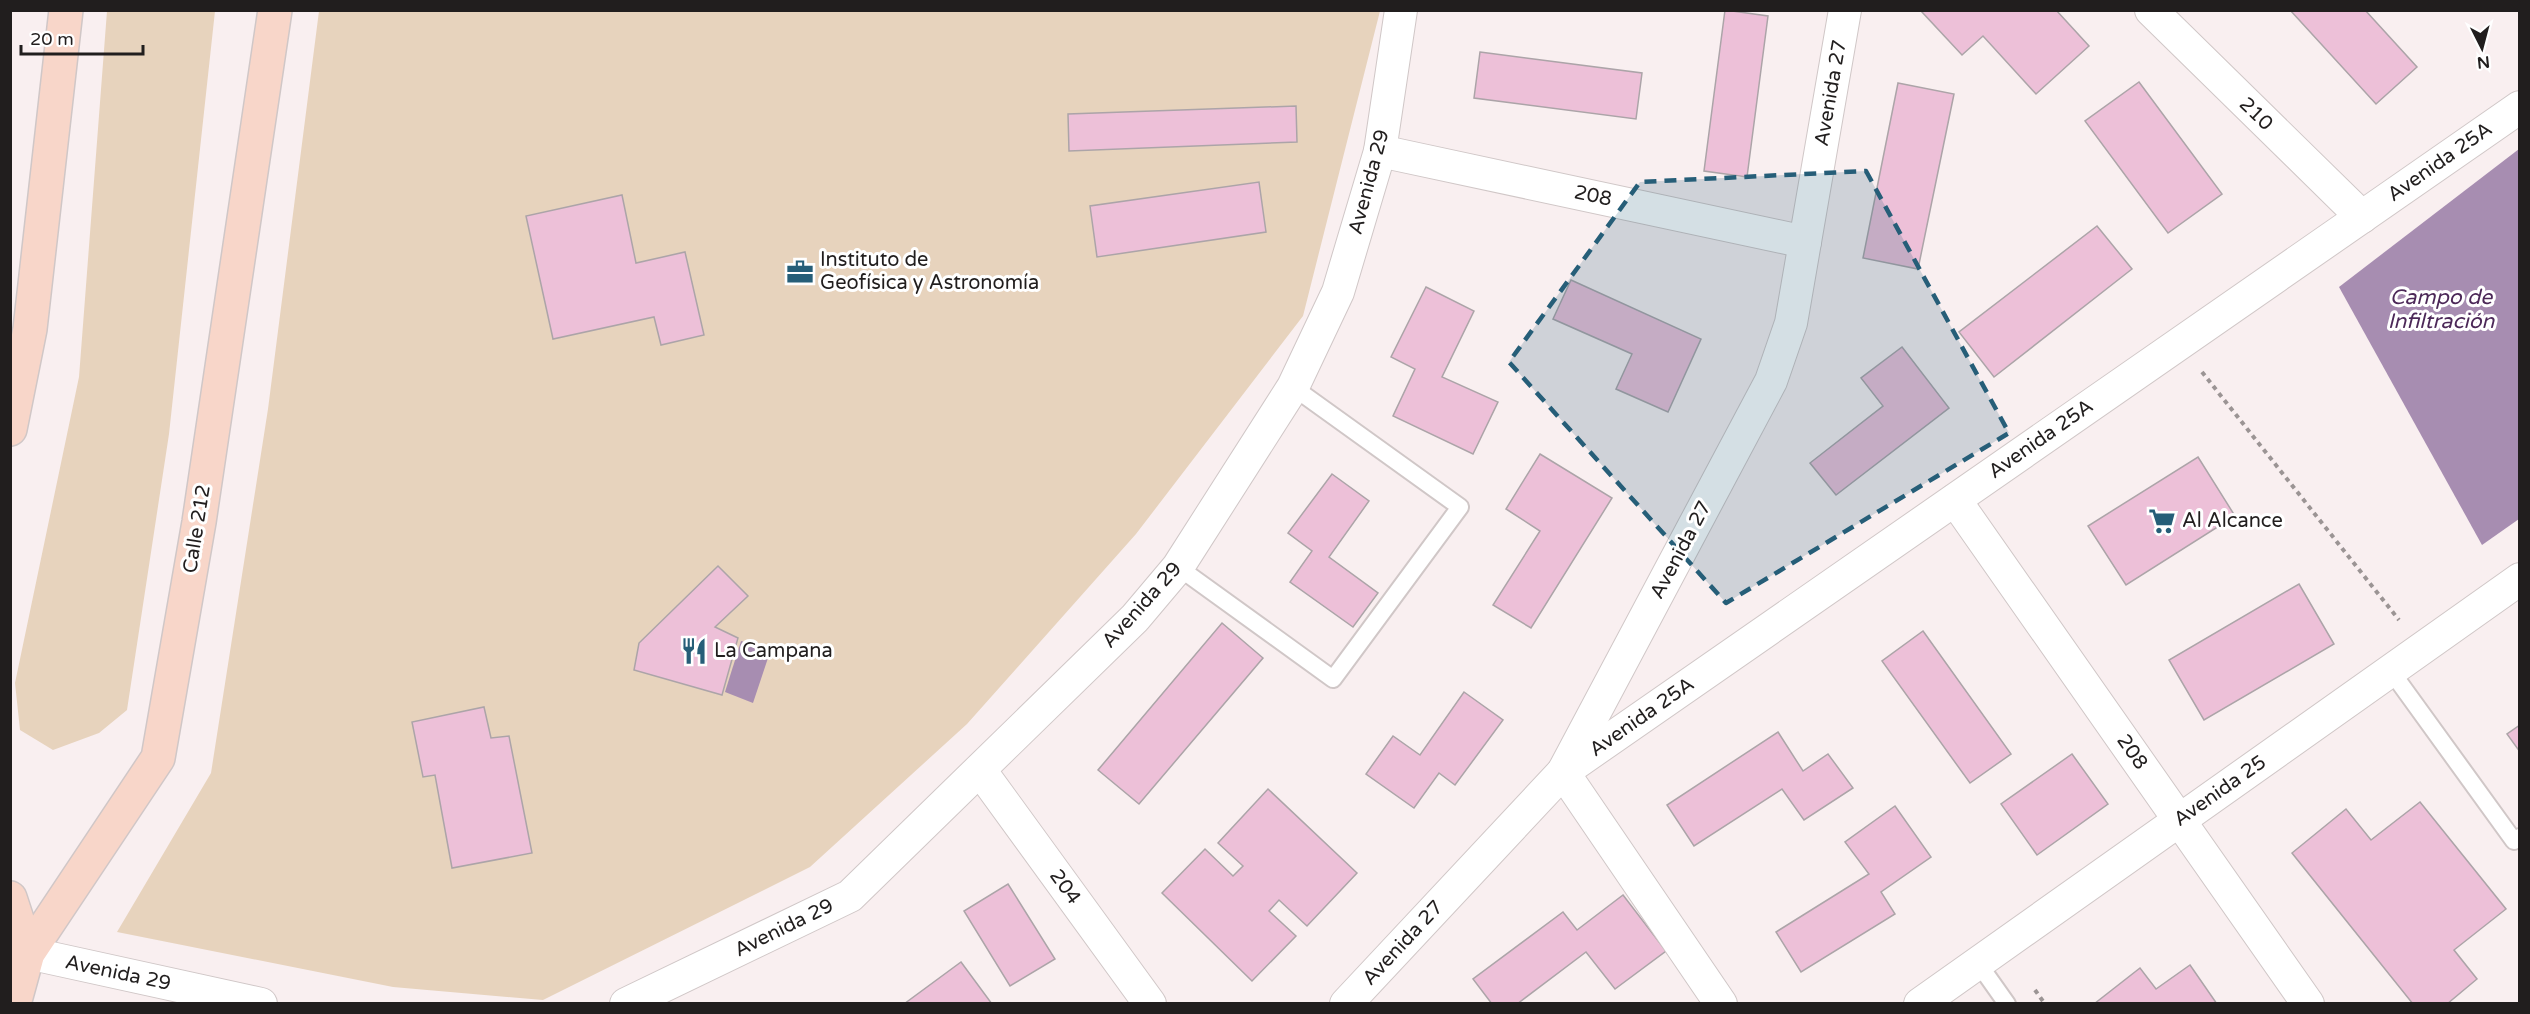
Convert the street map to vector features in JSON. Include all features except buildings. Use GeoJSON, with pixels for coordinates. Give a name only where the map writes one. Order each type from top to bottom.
{"type":"FeatureCollection","features":[{"type":"Feature","properties":{"kind":"street"},"geometry":{"type":"LineString","coordinates":[[10,429],[30,329],[66,10]]}},
{"type":"Feature","properties":{"kind":"street","name":"Calle 212"},"geometry":{"type":"LineString","coordinates":[[20,957],[158,758],[199,522],[275,10]]}},
{"type":"Feature","properties":{"kind":"street","name":"Avenida 29"},"geometry":{"type":"LineString","coordinates":[[626,1004],[850,896],[1135,618],[1178,567],[1293,387],[1338,292],[1380,151],[1401,10]]}},
{"type":"Feature","properties":{"kind":"street","name":"Avenida 27"},"geometry":{"type":"LineString","coordinates":[[1346,1004],[1563,772],[1771,381],[1791,323],[1845,10]]}},
{"type":"Feature","properties":{"kind":"street","name":"210"},"geometry":{"type":"LineString","coordinates":[[2151,10],[2362,217]]}},
{"type":"Feature","properties":{"kind":"street","name":"Avenida 25A"},"geometry":{"type":"LineString","coordinates":[[1563,772],[2520,107]]}},
{"type":"Feature","properties":{"kind":"street","name":"208"},"geometry":{"type":"LineString","coordinates":[[1380,151],[1805,242]]}},
{"type":"Feature","properties":{"kind":"street","name":"208"},"geometry":{"type":"LineString","coordinates":[[1955,500],[2308,1004]]}},
{"type":"Feature","properties":{"kind":"street","name":"Avenida 25"},"geometry":{"type":"LineString","coordinates":[[1920,1004],[2520,579]]}},
{"type":"Feature","properties":{"kind":"street","name":"204"},"geometry":{"type":"LineString","coordinates":[[980,770],[1150,1004]]}},
{"type":"Feature","properties":{"kind":"street"},"geometry":{"type":"LineString","coordinates":[[1563,772],[1721,1004]]}},
{"type":"Feature","properties":{"kind":"street"},"geometry":{"type":"LineString","coordinates":[[10,898],[20,957],[14,1004]]}},
{"type":"Feature","properties":{"kind":"street","name":"Avenida 29"},"geometry":{"type":"LineString","coordinates":[[20,957],[261,1004]]}},
{"type":"Feature","properties":{"kind":"lane"},"geometry":{"type":"LineString","coordinates":[[1178,567],[1333,679],[1460,507],[1293,387]]}},
{"type":"Feature","properties":{"kind":"lane"},"geometry":{"type":"LineString","coordinates":[[2391,671],[2514,841],[2520,837]]}},
{"type":"Feature","properties":{"kind":"lane"},"geometry":{"type":"LineString","coordinates":[[1978,963],[2007,1004]]}},
{"type":"Feature","properties":{"kind":"path"},"geometry":{"type":"LineString","coordinates":[[2179,343],[2421,649]]}},
{"type":"Feature","properties":{"kind":"highlighted area"},"geometry":{"type":"Polygon","coordinates":[[[1866,171],[2009,433],[1726,603],[1509,362],[1640,182],[1866,171]]]}},
{"type":"Feature","properties":{"kind":"shaded area"},"geometry":{"type":"Polygon","coordinates":[[[107,11],[215,11],[169,434],[127,710],[99,733],[53,750],[20,730],[15,683],[79,377],[107,11]]]}},
{"type":"Feature","properties":{"kind":"shaded area"},"geometry":{"type":"Polygon","coordinates":[[[319,11],[1380,11],[1303,316],[1136,534],[967,724],[810,867],[543,1000],[393,987],[117,932],[211,773],[268,409],[319,11]]]}},
{"type":"Feature","properties":{"kind":"water","name":"Campo de Infiltración"},"geometry":{"type":"Polygon","coordinates":[[[2519,149],[2519,519],[2482,545],[2339,287],[2519,149]]]}},
{"type":"Feature","properties":{"kind":"water"},"geometry":{"type":"Polygon","coordinates":[[[741,641],[771,649],[753,703],[725,692],[741,641]]]}},
{"type":"Feature","properties":{"kind":"place","name":"Instituto de Geofísica y Astronomía"},"geometry":{"type":"Point","coordinates":[800,272]}},
{"type":"Feature","properties":{"kind":"place","name":"Al Alcance"},"geometry":{"type":"Point","coordinates":[2162,521]}},
{"type":"Feature","properties":{"kind":"place","name":"La Campana"},"geometry":{"type":"Point","coordinates":[694,651]}}]}
